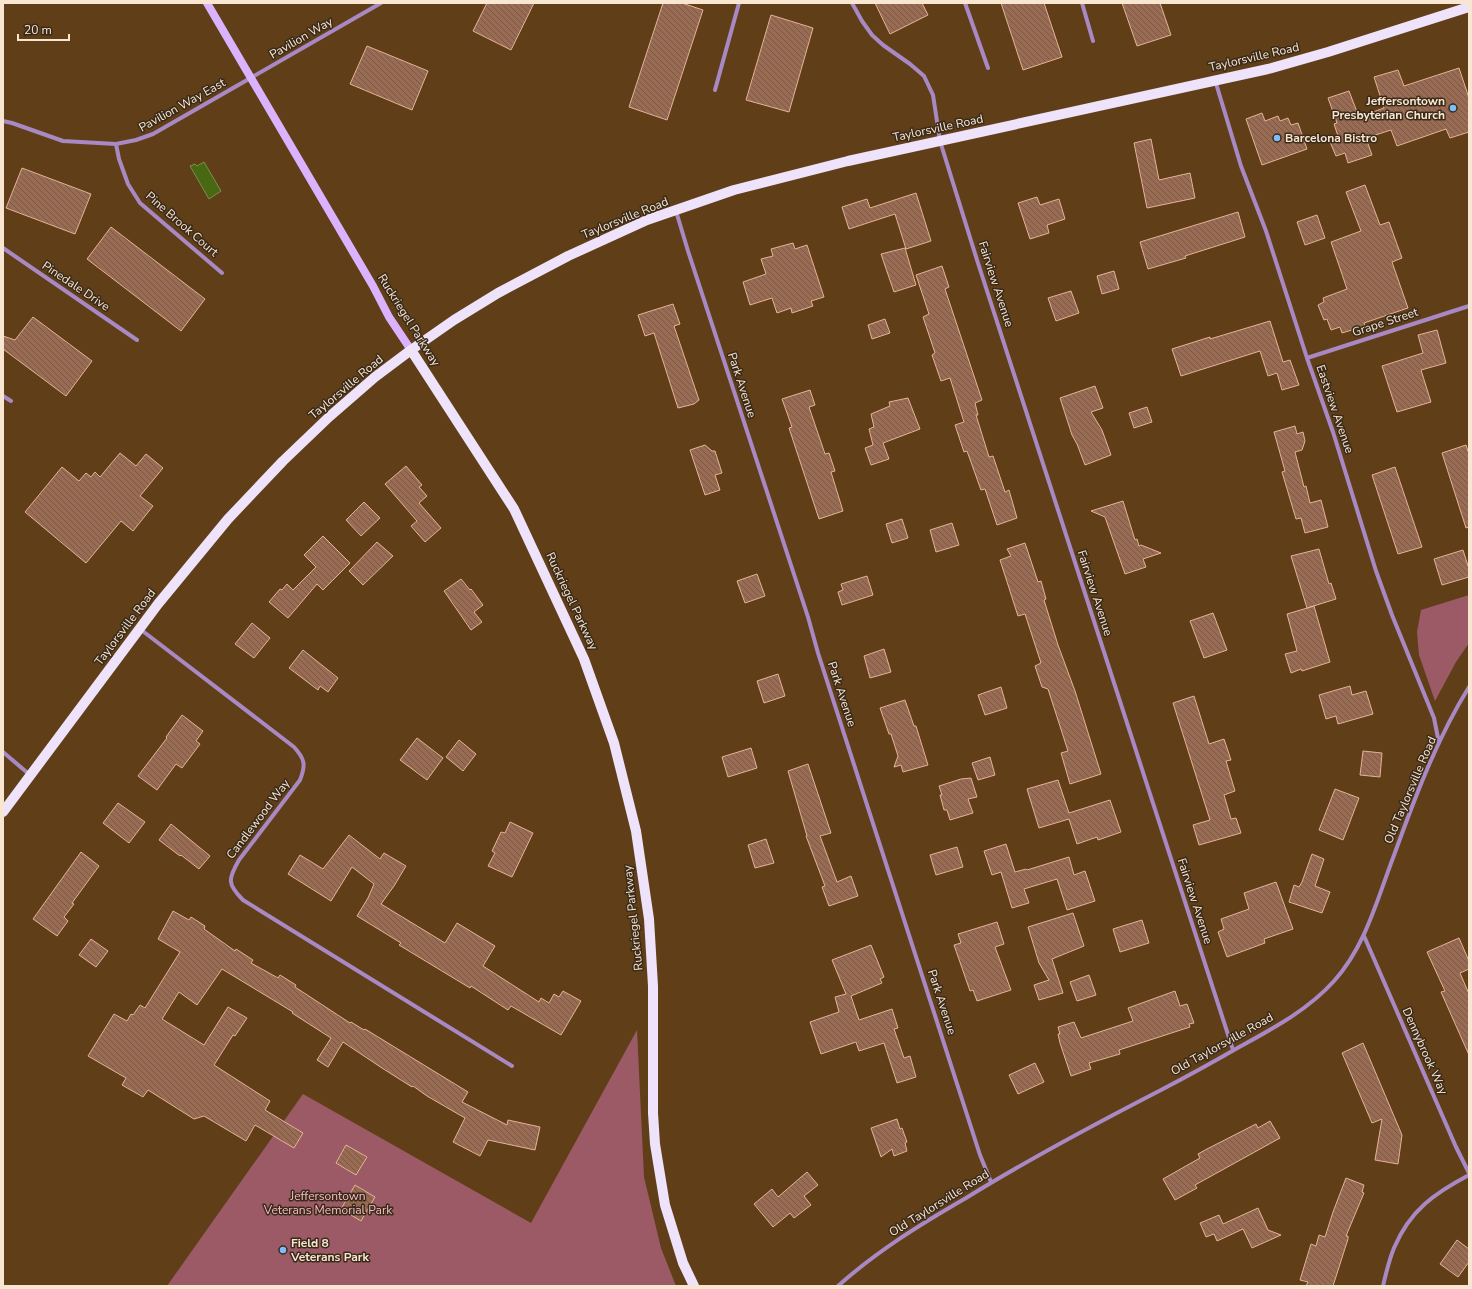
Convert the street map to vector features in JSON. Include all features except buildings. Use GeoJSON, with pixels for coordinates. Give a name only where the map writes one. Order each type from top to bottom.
{"type":"FeatureCollection","features":[{"type":"Feature","properties":{"kind":"main road","name":"Ruckriegel Parkway"},"geometry":{"type":"LineString","coordinates":[[207,3],[373,286],[389,317],[514,509],[584,660],[614,743],[636,831],[649,919],[653,986],[655,1144],[664,1205],[683,1263],[694,1286]]}},
{"type":"Feature","properties":{"kind":"main road","name":"Taylorsville Road"},"geometry":{"type":"LineString","coordinates":[[3,812],[158,604],[228,519],[283,461],[329,417],[375,377],[411,350],[454,320],[535,273],[568,256],[647,220],[734,190],[848,161],[1268,69],[1328,52],[1469,7]]}},
{"type":"Feature","properties":{"kind":"street","name":"Pavilion Way"},"geometry":{"type":"LineString","coordinates":[[251,77],[381,3]]}},
{"type":"Feature","properties":{"kind":"street"},"geometry":{"type":"LineString","coordinates":[[715,90],[739,3]]}},
{"type":"Feature","properties":{"kind":"street","name":"Fairview Avenue"},"geometry":{"type":"LineString","coordinates":[[852,3],[862,21],[872,34],[924,76],[933,95],[940,141],[977,260],[1233,1050]]}},
{"type":"Feature","properties":{"kind":"street"},"geometry":{"type":"LineString","coordinates":[[964,3],[988,68]]}},
{"type":"Feature","properties":{"kind":"street"},"geometry":{"type":"LineString","coordinates":[[1082,3],[1093,41]]}},
{"type":"Feature","properties":{"kind":"street","name":"Pavilion Way East"},"geometry":{"type":"LineString","coordinates":[[3,121],[63,141],[116,144],[136,140],[153,134],[251,77]]}},
{"type":"Feature","properties":{"kind":"street","name":"Eastview Avenue"},"geometry":{"type":"LineString","coordinates":[[1215,80],[1241,166],[1266,231],[1307,358],[1333,432],[1376,571],[1392,615],[1434,718],[1439,743]]}},
{"type":"Feature","properties":{"kind":"street","name":"Pine Brook Court"},"geometry":{"type":"LineString","coordinates":[[116,144],[119,159],[128,184],[140,203],[222,273]]}},
{"type":"Feature","properties":{"kind":"street","name":"Park Avenue"},"geometry":{"type":"LineString","coordinates":[[676,211],[980,1155],[991,1182]]}},
{"type":"Feature","properties":{"kind":"street","name":"Pinedale Drive"},"geometry":{"type":"LineString","coordinates":[[3,248],[137,340]]}},
{"type":"Feature","properties":{"kind":"street","name":"Grape Street"},"geometry":{"type":"LineString","coordinates":[[1307,358],[1469,306]]}},
{"type":"Feature","properties":{"kind":"street"},"geometry":{"type":"LineString","coordinates":[[3,396],[10,401]]}},
{"type":"Feature","properties":{"kind":"street","name":"Candlewood Way"},"geometry":{"type":"LineString","coordinates":[[140,629],[294,746],[301,754],[304,769],[300,780],[239,860],[231,874],[231,884],[233,890],[242,900],[512,1066]]}},
{"type":"Feature","properties":{"kind":"street","name":"Old Taylorsville Road"},"geometry":{"type":"LineString","coordinates":[[838,1286],[873,1258],[919,1226],[991,1182],[1110,1116],[1216,1061],[1267,1032],[1315,1000],[1335,980],[1364,936],[1408,814],[1439,743],[1469,687]]}},
{"type":"Feature","properties":{"kind":"street"},"geometry":{"type":"LineString","coordinates":[[3,752],[30,775]]}},
{"type":"Feature","properties":{"kind":"street","name":"Dennybrook Way"},"geometry":{"type":"LineString","coordinates":[[1364,936],[1469,1174]]}},
{"type":"Feature","properties":{"kind":"street"},"geometry":{"type":"LineString","coordinates":[[1383,1286],[1394,1249],[1401,1233],[1411,1218],[1420,1208],[1444,1188],[1469,1174]]}},
{"type":"Feature","properties":{"kind":"green space"},"geometry":{"type":"Polygon","coordinates":[[[1469,595],[1469,643],[1456,662],[1435,701],[1419,655],[1417,632],[1421,610],[1469,595]]]}},
{"type":"Feature","properties":{"kind":"green space","name":"Jeffersontown Veterans Memorial Park"},"geometry":{"type":"Polygon","coordinates":[[[637,1030],[644,1177],[661,1248],[676,1286],[167,1286],[303,1094],[531,1223],[637,1030]]]}},
{"type":"Feature","properties":{"kind":"shaded area"},"geometry":{"type":"Polygon","coordinates":[[[204,162],[221,191],[209,199],[190,166],[195,164],[197,166],[204,162]]]}},
{"type":"Feature","properties":{"kind":"place","name":"Jeffersontown Presbyterian Church"},"geometry":{"type":"Point","coordinates":[1453,108]}},
{"type":"Feature","properties":{"kind":"place","name":"Barcelona Bistro"},"geometry":{"type":"Point","coordinates":[1277,138]}},
{"type":"Feature","properties":{"kind":"place","name":"Field 8 Veterans Park"},"geometry":{"type":"Point","coordinates":[283,1250]}}]}
